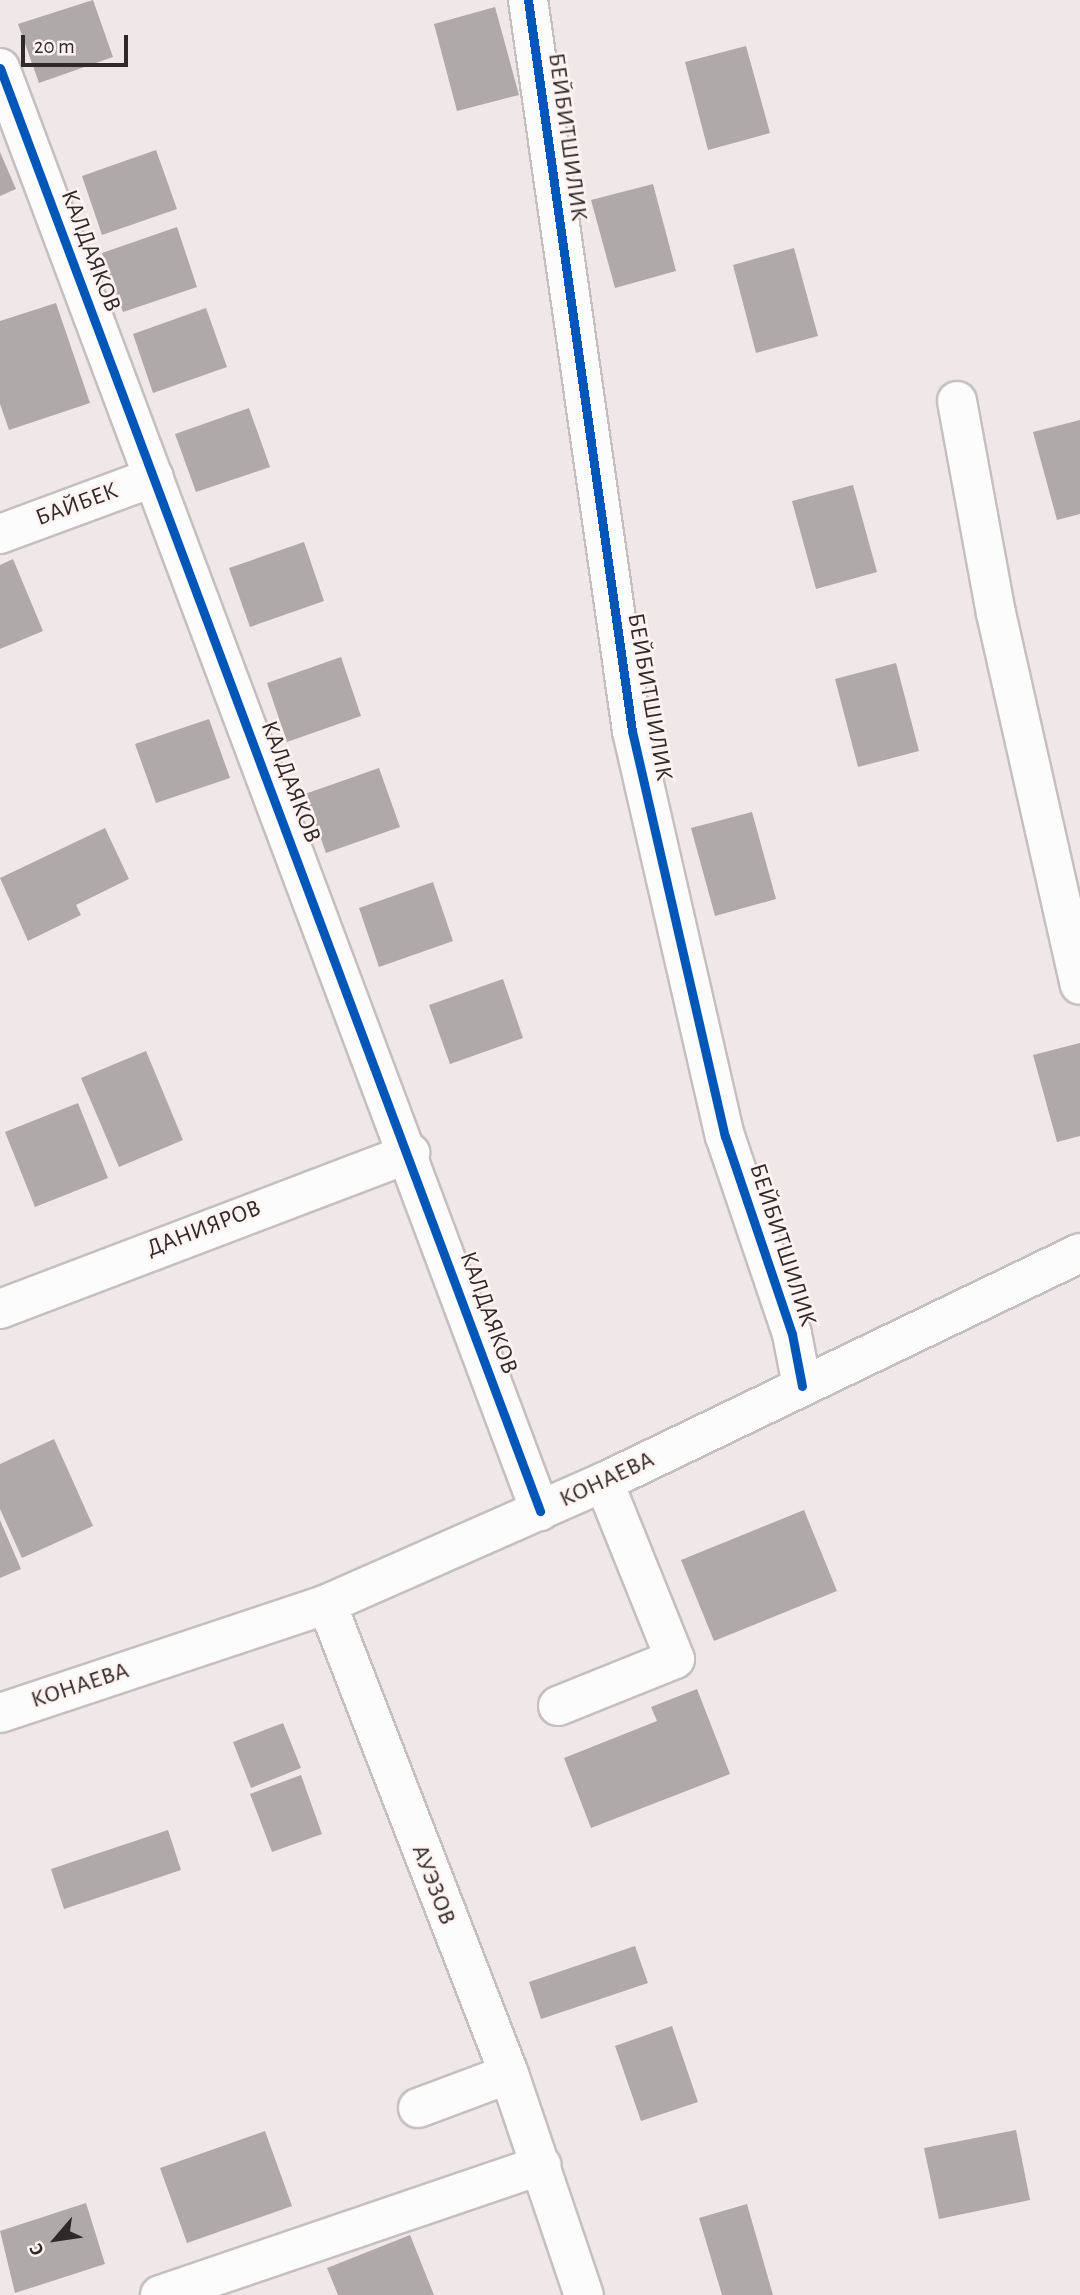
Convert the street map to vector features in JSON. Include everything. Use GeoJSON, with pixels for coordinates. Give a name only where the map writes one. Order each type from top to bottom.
{"type":"FeatureCollection","features":[{"type":"Feature","properties":{"kind":"street","name":"БЕЙБИТШИЛИК"},"geometry":{"type":"LineString","coordinates":[[527,0],[632,731],[725,1136],[792,1334],[802,1386]]}},
{"type":"Feature","properties":{"kind":"street","name":"КАЛДАЯКОВ"},"geometry":{"type":"LineString","coordinates":[[0,68],[10,124],[155,477],[410,1153],[540,1511]]}},
{"type":"Feature","properties":{"kind":"street"},"geometry":{"type":"LineString","coordinates":[[957,401],[996,613],[1080,985]]}},
{"type":"Feature","properties":{"kind":"street","name":"БАЙБЕК"},"geometry":{"type":"LineString","coordinates":[[0,534],[155,477]]}},
{"type":"Feature","properties":{"kind":"street","name":"ДАНИЯРОВ"},"geometry":{"type":"LineString","coordinates":[[0,1309],[410,1153]]}},
{"type":"Feature","properties":{"kind":"street","name":"КОНАЕВА"},"geometry":{"type":"LineString","coordinates":[[0,1713],[327,1604],[604,1482],[1080,1253]]}},
{"type":"Feature","properties":{"kind":"street"},"geometry":{"type":"LineString","coordinates":[[558,1706],[675,1659],[604,1482]]}},
{"type":"Feature","properties":{"kind":"street","name":"АУЭЗОВ"},"geometry":{"type":"LineString","coordinates":[[327,1604],[509,2074],[584,2295]]}},
{"type":"Feature","properties":{"kind":"street"},"geometry":{"type":"LineString","coordinates":[[418,2108],[509,2074]]}},
{"type":"Feature","properties":{"kind":"street"},"geometry":{"type":"LineString","coordinates":[[160,2295],[541,2165]]}},
{"type":"Feature","properties":{"kind":"building"},"geometry":{"type":"Polygon","coordinates":[[[93,0],[113,57],[39,83],[18,24],[93,0]]]}},
{"type":"Feature","properties":{"kind":"building"},"geometry":{"type":"Polygon","coordinates":[[[495,7],[519,95],[457,111],[434,24],[495,7]]]}},
{"type":"Feature","properties":{"kind":"building"},"geometry":{"type":"Polygon","coordinates":[[[746,46],[770,133],[708,150],[685,62],[746,46]]]}},
{"type":"Feature","properties":{"kind":"building"},"geometry":{"type":"Polygon","coordinates":[[[156,150],[177,209],[102,235],[82,176],[156,150]]]}},
{"type":"Feature","properties":{"kind":"building"},"geometry":{"type":"Polygon","coordinates":[[[0,152],[16,189],[0,196],[0,152]]]}},
{"type":"Feature","properties":{"kind":"building"},"geometry":{"type":"Polygon","coordinates":[[[653,184],[676,271],[615,288],[591,200],[653,184]]]}},
{"type":"Feature","properties":{"kind":"building"},"geometry":{"type":"Polygon","coordinates":[[[177,227],[197,287],[123,312],[102,253],[177,227]]]}},
{"type":"Feature","properties":{"kind":"building"},"geometry":{"type":"Polygon","coordinates":[[[794,248],[818,336],[756,353],[733,265],[794,248]]]}},
{"type":"Feature","properties":{"kind":"building"},"geometry":{"type":"Polygon","coordinates":[[[56,303],[90,403],[9,430],[0,404],[0,321],[56,303]]]}},
{"type":"Feature","properties":{"kind":"building"},"geometry":{"type":"Polygon","coordinates":[[[206,308],[227,367],[153,393],[133,334],[206,308]]]}},
{"type":"Feature","properties":{"kind":"building"},"geometry":{"type":"Polygon","coordinates":[[[249,408],[270,467],[196,492],[175,434],[249,408]]]}},
{"type":"Feature","properties":{"kind":"building"},"geometry":{"type":"Polygon","coordinates":[[[1080,420],[1080,514],[1057,520],[1033,432],[1080,420]]]}},
{"type":"Feature","properties":{"kind":"building"},"geometry":{"type":"Polygon","coordinates":[[[853,485],[877,572],[816,589],[792,501],[853,485]]]}},
{"type":"Feature","properties":{"kind":"building"},"geometry":{"type":"Polygon","coordinates":[[[304,542],[324,601],[250,627],[229,568],[304,542]]]}},
{"type":"Feature","properties":{"kind":"building"},"geometry":{"type":"Polygon","coordinates":[[[13,559],[43,631],[0,649],[0,565],[13,559]]]}},
{"type":"Feature","properties":{"kind":"building"},"geometry":{"type":"Polygon","coordinates":[[[341,657],[361,716],[287,742],[267,683],[341,657]]]}},
{"type":"Feature","properties":{"kind":"building"},"geometry":{"type":"Polygon","coordinates":[[[896,663],[919,751],[858,767],[835,679],[896,663]]]}},
{"type":"Feature","properties":{"kind":"building"},"geometry":{"type":"Polygon","coordinates":[[[209,719],[230,778],[156,803],[135,744],[209,719]]]}},
{"type":"Feature","properties":{"kind":"building"},"geometry":{"type":"Polygon","coordinates":[[[379,768],[400,827],[326,853],[305,794],[379,768]]]}},
{"type":"Feature","properties":{"kind":"building"},"geometry":{"type":"Polygon","coordinates":[[[752,812],[776,899],[715,916],[691,828],[752,812]]]}},
{"type":"Feature","properties":{"kind":"building"},"geometry":{"type":"Polygon","coordinates":[[[105,828],[129,879],[76,905],[81,915],[28,941],[0,878],[105,828]]]}},
{"type":"Feature","properties":{"kind":"building"},"geometry":{"type":"Polygon","coordinates":[[[433,882],[453,941],[379,967],[359,908],[433,882]]]}},
{"type":"Feature","properties":{"kind":"building"},"geometry":{"type":"Polygon","coordinates":[[[503,979],[523,1038],[450,1064],[429,1005],[503,979]]]}},
{"type":"Feature","properties":{"kind":"building"},"geometry":{"type":"Polygon","coordinates":[[[1080,1043],[1080,1136],[1057,1142],[1033,1055],[1080,1043]]]}},
{"type":"Feature","properties":{"kind":"building"},"geometry":{"type":"Polygon","coordinates":[[[146,1051],[183,1140],[119,1167],[81,1078],[146,1051]]]}},
{"type":"Feature","properties":{"kind":"building"},"geometry":{"type":"Polygon","coordinates":[[[78,1103],[108,1178],[35,1207],[5,1132],[78,1103]]]}},
{"type":"Feature","properties":{"kind":"building"},"geometry":{"type":"Polygon","coordinates":[[[54,1439],[93,1526],[22,1558],[0,1509],[0,1464],[54,1439]]]}},
{"type":"Feature","properties":{"kind":"building"},"geometry":{"type":"Polygon","coordinates":[[[804,1510],[837,1591],[714,1641],[681,1560],[804,1510]]]}},
{"type":"Feature","properties":{"kind":"building"},"geometry":{"type":"Polygon","coordinates":[[[0,1520],[21,1569],[0,1578],[0,1520]]]}},
{"type":"Feature","properties":{"kind":"building"},"geometry":{"type":"Polygon","coordinates":[[[697,1689],[730,1774],[591,1828],[564,1758],[657,1721],[651,1707],[697,1689]]]}},
{"type":"Feature","properties":{"kind":"building"},"geometry":{"type":"Polygon","coordinates":[[[283,1723],[301,1768],[251,1788],[233,1742],[283,1723]]]}},
{"type":"Feature","properties":{"kind":"building"},"geometry":{"type":"Polygon","coordinates":[[[301,1775],[322,1834],[272,1852],[250,1794],[301,1775]]]}},
{"type":"Feature","properties":{"kind":"building"},"geometry":{"type":"Polygon","coordinates":[[[168,1830],[181,1870],[64,1909],[51,1869],[168,1830]]]}},
{"type":"Feature","properties":{"kind":"building"},"geometry":{"type":"Polygon","coordinates":[[[635,1946],[648,1983],[541,2019],[529,1982],[635,1946]]]}},
{"type":"Feature","properties":{"kind":"building"},"geometry":{"type":"Polygon","coordinates":[[[672,2026],[698,2102],[641,2121],[615,2046],[672,2026]]]}},
{"type":"Feature","properties":{"kind":"building"},"geometry":{"type":"Polygon","coordinates":[[[1016,2130],[1030,2200],[939,2219],[924,2148],[1016,2130]]]}},
{"type":"Feature","properties":{"kind":"building"},"geometry":{"type":"Polygon","coordinates":[[[265,2131],[292,2206],[187,2243],[160,2168],[265,2131]]]}},
{"type":"Feature","properties":{"kind":"building"},"geometry":{"type":"Polygon","coordinates":[[[86,2203],[105,2264],[15,2293],[0,2231],[86,2203]]]}},
{"type":"Feature","properties":{"kind":"building"},"geometry":{"type":"Polygon","coordinates":[[[747,2204],[773,2295],[722,2295],[699,2218],[747,2204]]]}},
{"type":"Feature","properties":{"kind":"building"},"geometry":{"type":"Polygon","coordinates":[[[410,2235],[434,2295],[338,2295],[327,2268],[410,2235]]]}},
{"type":"Feature","properties":{"kind":"cycle path"},"geometry":{"type":"LineString","coordinates":[[528,0],[632,731],[725,1136],[792,1334],[802,1386]]}},
{"type":"Feature","properties":{"kind":"cycle path"},"geometry":{"type":"LineString","coordinates":[[0,68],[540,1511]]}}]}
